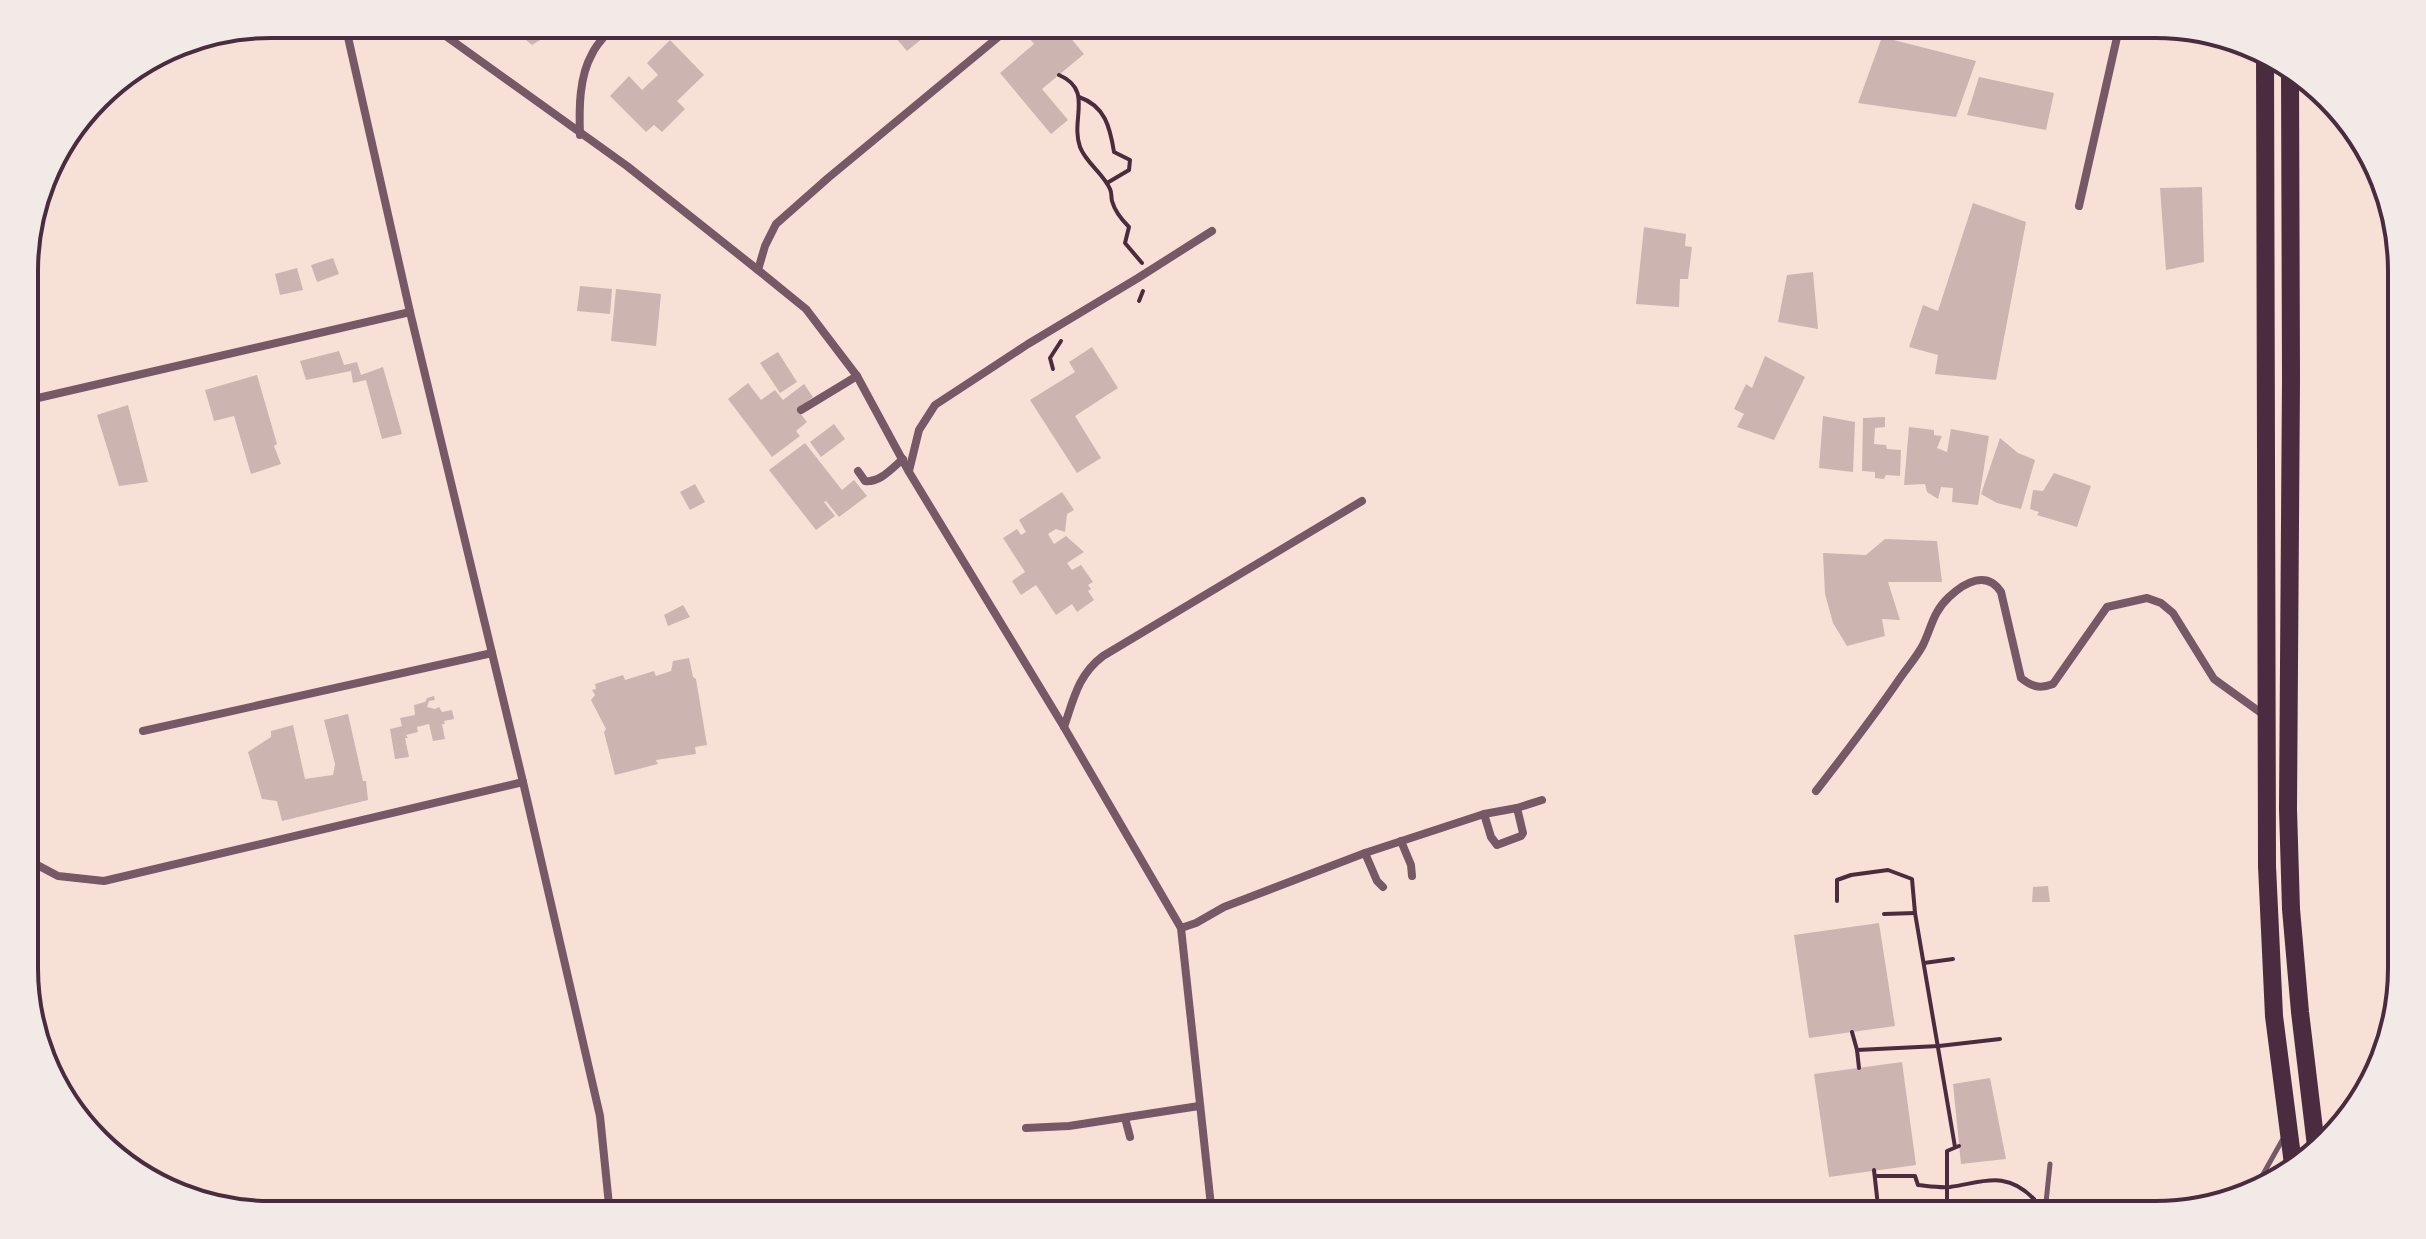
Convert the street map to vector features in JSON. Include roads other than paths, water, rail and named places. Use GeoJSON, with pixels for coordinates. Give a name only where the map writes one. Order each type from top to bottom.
{"type":"FeatureCollection","features":[{"type":"Feature","properties":{"kind":"highway"},"geometry":{"type":"LineString","coordinates":[[2265,66],[2265,716],[2269,941],[2274,1016],[2292,1157]]}},
{"type":"Feature","properties":{"kind":"highway"},"geometry":{"type":"LineString","coordinates":[[2290,81],[2288,809],[2291,909],[2315,1137]]}},
{"type":"Feature","properties":{"kind":"street"},"geometry":{"type":"LineString","coordinates":[[348,38],[600,1116],[609,1201]]}},
{"type":"Feature","properties":{"kind":"street"},"geometry":{"type":"LineString","coordinates":[[448,38],[627,166],[806,309],[857,376],[909,472],[1064,727],[1181,928],[1210,1201]]}},
{"type":"Feature","properties":{"kind":"street"},"geometry":{"type":"LineString","coordinates":[[580,135],[583,81],[592,54],[604,38]]}},
{"type":"Feature","properties":{"kind":"street"},"geometry":{"type":"LineString","coordinates":[[758,270],[776,224],[997,38]]}},
{"type":"Feature","properties":{"kind":"street"},"geometry":{"type":"LineString","coordinates":[[2079,206],[2117,38]]}},
{"type":"Feature","properties":{"kind":"street"},"geometry":{"type":"LineString","coordinates":[[909,472],[919,430],[935,405],[1212,231]]}},
{"type":"Feature","properties":{"kind":"street"},"geometry":{"type":"LineString","coordinates":[[38,398],[410,312]]}},
{"type":"Feature","properties":{"kind":"street"},"geometry":{"type":"LineString","coordinates":[[801,410],[857,376]]}},
{"type":"Feature","properties":{"kind":"street"},"geometry":{"type":"LineString","coordinates":[[858,471],[865,481],[871,482],[903,459]]}},
{"type":"Feature","properties":{"kind":"street"},"geometry":{"type":"LineString","coordinates":[[1064,727],[1078,685],[1089,667],[1103,656],[1362,501]]}},
{"type":"Feature","properties":{"kind":"street"},"geometry":{"type":"LineString","coordinates":[[1816,791],[1873,718],[1923,644],[1929,624],[1939,607],[1952,594],[1978,579],[1987,579],[1997,585],[2001,592],[2021,678],[2036,687],[2053,684],[2107,607],[2147,598],[2161,603],[2173,613],[2214,679],[2265,716]]}},
{"type":"Feature","properties":{"kind":"street"},"geometry":{"type":"LineString","coordinates":[[143,731],[492,653]]}},
{"type":"Feature","properties":{"kind":"street"},"geometry":{"type":"LineString","coordinates":[[38,865],[58,876],[104,881],[523,782]]}},
{"type":"Feature","properties":{"kind":"street"},"geometry":{"type":"LineString","coordinates":[[1181,928],[1224,907],[1365,853],[1484,814],[1542,800]]}},
{"type":"Feature","properties":{"kind":"street"},"geometry":{"type":"LineString","coordinates":[[1484,814],[1491,837],[1497,845],[1523,833],[1517,808]]}},
{"type":"Feature","properties":{"kind":"street"},"geometry":{"type":"LineString","coordinates":[[1401,841],[1412,876]]}},
{"type":"Feature","properties":{"kind":"street"},"geometry":{"type":"LineString","coordinates":[[1365,853],[1377,881],[1383,887]]}},
{"type":"Feature","properties":{"kind":"street"},"geometry":{"type":"LineString","coordinates":[[1026,1128],[1069,1126],[1199,1106]]}},
{"type":"Feature","properties":{"kind":"street"},"geometry":{"type":"LineString","coordinates":[[1125,1118],[1130,1137]]}},
{"type":"Feature","properties":{"kind":"lane"},"geometry":{"type":"LineString","coordinates":[[2263,1174],[2288,1129]]}},
{"type":"Feature","properties":{"kind":"lane"},"geometry":{"type":"LineString","coordinates":[[2046,1201],[2050,1164]]}}]}
